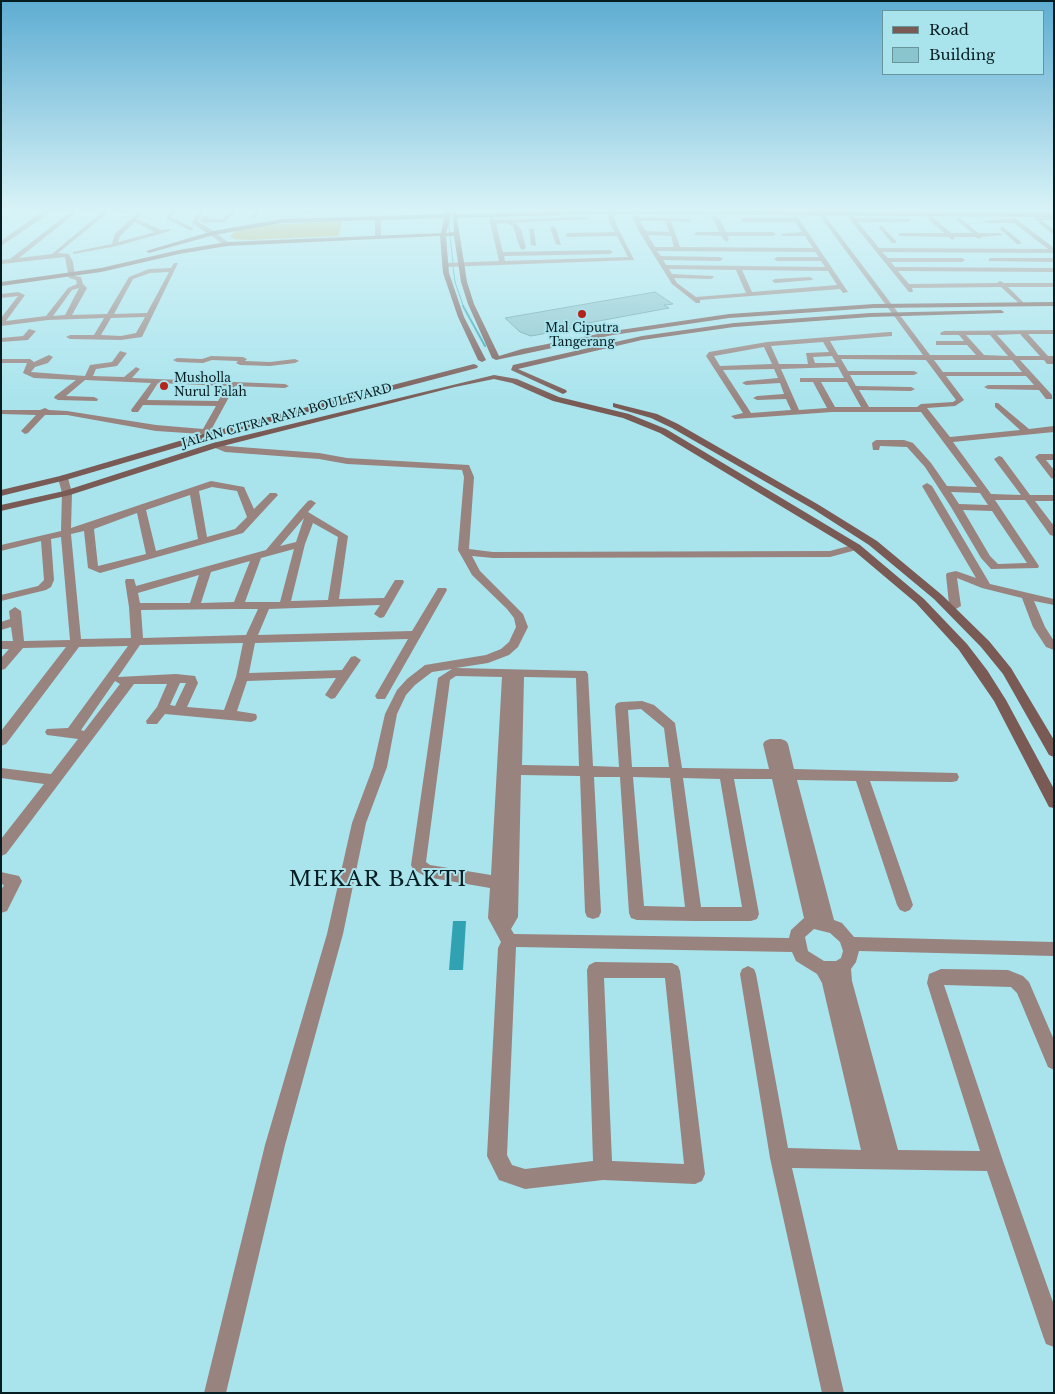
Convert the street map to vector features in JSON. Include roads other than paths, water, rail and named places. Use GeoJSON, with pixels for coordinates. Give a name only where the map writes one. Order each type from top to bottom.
{"type":"FeatureCollection","features":[{"type":"Feature","properties":{"kind":"street"},"geometry":{"type":"LineString","coordinates":[[1,276],[42,273]]}},
{"type":"Feature","properties":{"kind":"street"},"geometry":{"type":"LineString","coordinates":[[1,284],[60,273]]}},
{"type":"Feature","properties":{"kind":"street"},"geometry":{"type":"LineString","coordinates":[[67,318],[84,290],[80,285],[79,278],[72,278],[71,273]]}},
{"type":"Feature","properties":{"kind":"street"},"geometry":{"type":"LineString","coordinates":[[97,338],[134,276],[143,273]]}},
{"type":"Feature","properties":{"kind":"street"},"geometry":{"type":"LineString","coordinates":[[70,337],[137,336],[171,273]]}},
{"type":"Feature","properties":{"kind":"street"},"geometry":{"type":"LineString","coordinates":[[448,273],[450,291],[482,360]]}},
{"type":"Feature","properties":{"kind":"street"},"geometry":{"type":"LineString","coordinates":[[461,273],[471,304],[497,358]]}},
{"type":"Feature","properties":{"kind":"street"},"geometry":{"type":"LineString","coordinates":[[668,273],[680,289],[696,301],[715,286]]}},
{"type":"Feature","properties":{"kind":"street"},"geometry":{"type":"LineString","coordinates":[[710,273],[715,286]]}},
{"type":"Feature","properties":{"kind":"street"},"geometry":{"type":"LineString","coordinates":[[740,273],[749,293]]}},
{"type":"Feature","properties":{"kind":"street"},"geometry":{"type":"LineString","coordinates":[[770,273],[780,291]]}},
{"type":"Feature","properties":{"kind":"street"},"geometry":{"type":"LineString","coordinates":[[807,273],[815,288]]}},
{"type":"Feature","properties":{"kind":"street"},"geometry":{"type":"LineString","coordinates":[[670,276],[686,277],[715,286],[749,293],[815,288],[843,289],[833,273]]}},
{"type":"Feature","properties":{"kind":"street"},"geometry":{"type":"LineString","coordinates":[[735,416],[832,410],[922,408],[955,404],[960,401],[864,273]]}},
{"type":"Feature","properties":{"kind":"street"},"geometry":{"type":"LineString","coordinates":[[896,273],[909,288],[925,278],[963,277],[968,273]]}},
{"type":"Feature","properties":{"kind":"street"},"geometry":{"type":"LineString","coordinates":[[907,273],[925,278],[963,277],[1001,285],[1054,284]]}},
{"type":"Feature","properties":{"kind":"street"},"geometry":{"type":"LineString","coordinates":[[989,273],[1022,304]]}},
{"type":"Feature","properties":{"kind":"street"},"geometry":{"type":"LineString","coordinates":[[1017,273],[1030,285]]}},
{"type":"Feature","properties":{"kind":"street"},"geometry":{"type":"LineString","coordinates":[[1043,273],[1054,284]]}},
{"type":"Feature","properties":{"kind":"street"},"geometry":{"type":"LineString","coordinates":[[680,289],[688,286],[686,277]]}},
{"type":"Feature","properties":{"kind":"street"},"geometry":{"type":"LineString","coordinates":[[773,279],[809,278]]}},
{"type":"Feature","properties":{"kind":"street"},"geometry":{"type":"LineString","coordinates":[[48,318],[70,289],[80,285]]}},
{"type":"Feature","properties":{"kind":"street"},"geometry":{"type":"LineString","coordinates":[[1,296],[22,295],[1,323]]}},
{"type":"Feature","properties":{"kind":"street"},"geometry":{"type":"LineString","coordinates":[[1054,304],[888,306],[776,311],[697,319],[605,334],[522,351],[482,360],[474,366],[474,369],[481,374],[514,381],[556,399],[626,416],[656,428],[802,513],[856,548],[920,601],[963,647],[983,673],[1000,700],[1054,803]]}},
{"type":"Feature","properties":{"kind":"street"},"geometry":{"type":"LineString","coordinates":[[516,369],[600,347],[702,329],[783,320],[895,314],[1054,312]]}},
{"type":"Feature","properties":{"kind":"street"},"geometry":{"type":"LineString","coordinates":[[1,323],[48,318],[149,316]]}},
{"type":"Feature","properties":{"kind":"street"},"geometry":{"type":"LineString","coordinates":[[1,340],[25,338],[32,331]]}},
{"type":"Feature","properties":{"kind":"street"},"geometry":{"type":"LineString","coordinates":[[952,343],[943,331],[961,333],[1053,333]]}},
{"type":"Feature","properties":{"kind":"street"},"geometry":{"type":"LineString","coordinates":[[991,332],[1041,388],[1052,397]]}},
{"type":"Feature","properties":{"kind":"street"},"geometry":{"type":"LineString","coordinates":[[1022,332],[1050,358],[1054,366]]}},
{"type":"Feature","properties":{"kind":"street"},"geometry":{"type":"LineString","coordinates":[[961,333],[982,358]]}},
{"type":"Feature","properties":{"kind":"street"},"geometry":{"type":"LineString","coordinates":[[748,415],[711,355],[826,338],[889,334]]}},
{"type":"Feature","properties":{"kind":"street"},"geometry":{"type":"LineString","coordinates":[[862,344],[880,343],[876,335]]}},
{"type":"Feature","properties":{"kind":"street"},"geometry":{"type":"LineString","coordinates":[[826,338],[866,409]]}},
{"type":"Feature","properties":{"kind":"street"},"geometry":{"type":"LineString","coordinates":[[939,343],[970,343]]}},
{"type":"Feature","properties":{"kind":"street"},"geometry":{"type":"LineString","coordinates":[[768,347],[796,412]]}},
{"type":"Feature","properties":{"kind":"street"},"geometry":{"type":"LineString","coordinates":[[885,350],[890,357]]}},
{"type":"Feature","properties":{"kind":"street"},"geometry":{"type":"LineString","coordinates":[[274,363],[281,352]]}},
{"type":"Feature","properties":{"kind":"street"},"geometry":{"type":"LineString","coordinates":[[25,431],[58,398],[85,378],[93,367],[114,364],[123,353]]}},
{"type":"Feature","properties":{"kind":"street"},"geometry":{"type":"LineString","coordinates":[[812,365],[809,355],[1050,358]]}},
{"type":"Feature","properties":{"kind":"street"},"geometry":{"type":"LineString","coordinates":[[1,361],[29,361],[32,364],[45,361],[49,357]]}},
{"type":"Feature","properties":{"kind":"street"},"geometry":{"type":"LineString","coordinates":[[178,360],[203,361],[211,358],[237,370],[285,386]]}},
{"type":"Feature","properties":{"kind":"street"},"geometry":{"type":"LineString","coordinates":[[497,358],[510,360],[516,369],[549,387],[566,393],[635,409],[675,426],[823,511],[873,543],[950,608],[985,644],[1007,671],[1025,699],[1054,752]]}},
{"type":"Feature","properties":{"kind":"street"},"geometry":{"type":"LineString","coordinates":[[32,364],[27,374],[30,375],[156,381],[295,361]]}},
{"type":"Feature","properties":{"kind":"street"},"geometry":{"type":"LineString","coordinates":[[718,368],[812,365],[845,372],[914,373]]}},
{"type":"Feature","properties":{"kind":"street","name":"JALAN CITRA RAYA BOULEVARD"},"geometry":{"type":"LineString","coordinates":[[1,493],[63,478],[206,434],[474,366]]}},
{"type":"Feature","properties":{"kind":"street"},"geometry":{"type":"LineString","coordinates":[[126,380],[136,369]]}},
{"type":"Feature","properties":{"kind":"street","name":"JALAN CITRA RAYA BOULEVARD"},"geometry":{"type":"LineString","coordinates":[[1,508],[67,493],[216,445],[454,385],[507,375],[516,369]]}},
{"type":"Feature","properties":{"kind":"street"},"geometry":{"type":"LineString","coordinates":[[1,412],[67,413],[169,430],[206,434],[237,370]]}},
{"type":"Feature","properties":{"kind":"street"},"geometry":{"type":"LineString","coordinates":[[803,380],[816,380],[845,372]]}},
{"type":"Feature","properties":{"kind":"street"},"geometry":{"type":"LineString","coordinates":[[876,448],[876,443],[908,443],[928,465],[945,489],[992,565],[997,567],[1033,567],[1033,561],[948,440],[922,408],[900,373]]}},
{"type":"Feature","properties":{"kind":"street"},"geometry":{"type":"LineString","coordinates":[[940,374],[1028,374]]}},
{"type":"Feature","properties":{"kind":"street"},"geometry":{"type":"LineString","coordinates":[[978,374],[991,391],[1041,388]]}},
{"type":"Feature","properties":{"kind":"street"},"geometry":{"type":"LineString","coordinates":[[746,383],[782,380]]}},
{"type":"Feature","properties":{"kind":"street"},"geometry":{"type":"LineString","coordinates":[[816,380],[832,410]]}},
{"type":"Feature","properties":{"kind":"street"},"geometry":{"type":"LineString","coordinates":[[135,410],[156,381]]}},
{"type":"Feature","properties":{"kind":"street"},"geometry":{"type":"LineString","coordinates":[[760,382],[772,397]]}},
{"type":"Feature","properties":{"kind":"street"},"geometry":{"type":"LineString","coordinates":[[854,388],[911,389]]}},
{"type":"Feature","properties":{"kind":"street"},"geometry":{"type":"LineString","coordinates":[[757,398],[789,396]]}},
{"type":"Feature","properties":{"kind":"street"},"geometry":{"type":"LineString","coordinates":[[1034,398],[1052,397]]}},
{"type":"Feature","properties":{"kind":"street"},"geometry":{"type":"LineString","coordinates":[[58,398],[94,399]]}},
{"type":"Feature","properties":{"kind":"street"},"geometry":{"type":"LineString","coordinates":[[141,402],[221,404]]}},
{"type":"Feature","properties":{"kind":"street"},"geometry":{"type":"LineString","coordinates":[[998,405],[1025,430]]}},
{"type":"Feature","properties":{"kind":"street"},"geometry":{"type":"LineString","coordinates":[[948,440],[1025,430],[1054,429]]}},
{"type":"Feature","properties":{"kind":"street"},"geometry":{"type":"LineString","coordinates":[[215,1393],[274,1145],[335,934],[359,823],[380,767],[391,714],[401,693],[411,682],[429,668],[488,659],[505,652],[514,644],[522,627],[519,617],[511,607],[476,573],[462,547],[468,477],[466,467],[339,460],[319,456],[225,449],[216,445]]}},
{"type":"Feature","properties":{"kind":"street"},"geometry":{"type":"LineString","coordinates":[[1054,457],[1039,457],[1054,476]]}},
{"type":"Feature","properties":{"kind":"street"},"geometry":{"type":"LineString","coordinates":[[999,459],[1054,533]]}},
{"type":"Feature","properties":{"kind":"street"},"geometry":{"type":"LineString","coordinates":[[1,742],[76,643],[66,533],[67,493],[63,478]]}},
{"type":"Feature","properties":{"kind":"street"},"geometry":{"type":"LineString","coordinates":[[1,548],[89,528],[211,484],[241,489],[252,518]]}},
{"type":"Feature","properties":{"kind":"street"},"geometry":{"type":"LineString","coordinates":[[927,486],[986,586]]}},
{"type":"Feature","properties":{"kind":"street"},"geometry":{"type":"LineString","coordinates":[[945,489],[1028,498],[1054,498]]}},
{"type":"Feature","properties":{"kind":"street"},"geometry":{"type":"LineString","coordinates":[[194,491],[203,541]]}},
{"type":"Feature","properties":{"kind":"street"},"geometry":{"type":"LineString","coordinates":[[89,528],[94,570],[100,570],[239,531],[273,495]]}},
{"type":"Feature","properties":{"kind":"street"},"geometry":{"type":"LineString","coordinates":[[285,605],[306,515],[311,503]]}},
{"type":"Feature","properties":{"kind":"street"},"geometry":{"type":"LineString","coordinates":[[956,507],[995,508]]}},
{"type":"Feature","properties":{"kind":"street"},"geometry":{"type":"LineString","coordinates":[[141,509],[152,556]]}},
{"type":"Feature","properties":{"kind":"street"},"geometry":{"type":"LineString","coordinates":[[270,552],[306,515]]}},
{"type":"Feature","properties":{"kind":"street"},"geometry":{"type":"LineString","coordinates":[[306,515],[343,536],[333,603]]}},
{"type":"Feature","properties":{"kind":"street"},"geometry":{"type":"LineString","coordinates":[[1,598],[42,588],[47,585],[49,580],[46,538]]}},
{"type":"Feature","properties":{"kind":"street"},"geometry":{"type":"LineString","coordinates":[[466,552],[494,555],[830,554],[873,543]]}},
{"type":"Feature","properties":{"kind":"street"},"geometry":{"type":"LineString","coordinates":[[72,734],[137,641],[135,607],[131,586],[154,585],[300,544]]}},
{"type":"Feature","properties":{"kind":"street"},"geometry":{"type":"LineString","coordinates":[[238,606],[257,556]]}},
{"type":"Feature","properties":{"kind":"street"},"geometry":{"type":"LineString","coordinates":[[194,606],[207,569]]}},
{"type":"Feature","properties":{"kind":"street"},"geometry":{"type":"LineString","coordinates":[[950,608],[955,606],[951,575],[956,574],[986,586],[1054,602]]}},
{"type":"Feature","properties":{"kind":"street"},"geometry":{"type":"LineString","coordinates":[[380,614],[399,582]]}},
{"type":"Feature","properties":{"kind":"street"},"geometry":{"type":"LineString","coordinates":[[151,607],[154,585]]}},
{"type":"Feature","properties":{"kind":"street"},"geometry":{"type":"LineString","coordinates":[[381,696],[442,590]]}},
{"type":"Feature","properties":{"kind":"street"},"geometry":{"type":"LineString","coordinates":[[1027,596],[1039,627],[1050,644],[1054,646]]}},
{"type":"Feature","properties":{"kind":"street"},"geometry":{"type":"LineString","coordinates":[[135,607],[285,605],[387,601]]}},
{"type":"Feature","properties":{"kind":"street"},"geometry":{"type":"LineString","coordinates":[[229,715],[242,677],[250,640],[265,605]]}},
{"type":"Feature","properties":{"kind":"street"},"geometry":{"type":"LineString","coordinates":[[1,626],[16,616],[18,644],[1,666]]}},
{"type":"Feature","properties":{"kind":"street"},"geometry":{"type":"LineString","coordinates":[[1,645],[416,635]]}},
{"type":"Feature","properties":{"kind":"street"},"geometry":{"type":"LineString","coordinates":[[331,696],[355,660]]}},
{"type":"Feature","properties":{"kind":"street"},"geometry":{"type":"LineString","coordinates":[[497,883],[426,871],[418,865],[444,678],[454,672],[582,674],[593,912]]}},
{"type":"Feature","properties":{"kind":"street"},"geometry":{"type":"LineString","coordinates":[[513,673],[509,770],[510,917],[506,935],[497,1156],[506,1172],[525,1179],[603,1170],[695,1174],[672,971],[594,970],[603,1170]]}},
{"type":"Feature","properties":{"kind":"street"},"geometry":{"type":"LineString","coordinates":[[242,677],[346,674]]}},
{"type":"Feature","properties":{"kind":"street"},"geometry":{"type":"LineString","coordinates":[[152,721],[162,709],[176,678]]}},
{"type":"Feature","properties":{"kind":"street"},"geometry":{"type":"LineString","coordinates":[[110,680],[189,678],[193,681],[179,710]]}},
{"type":"Feature","properties":{"kind":"street"},"geometry":{"type":"LineString","coordinates":[[1,850],[130,680]]}},
{"type":"Feature","properties":{"kind":"street"},"geometry":{"type":"LineString","coordinates":[[694,914],[670,726],[650,708],[642,705],[621,706],[637,913],[694,914],[751,914],[726,774]]}},
{"type":"Feature","properties":{"kind":"street"},"geometry":{"type":"LineString","coordinates":[[162,709],[251,717]]}},
{"type":"Feature","properties":{"kind":"street"},"geometry":{"type":"LineString","coordinates":[[52,732],[88,735]]}},
{"type":"Feature","properties":{"kind":"street"},"geometry":{"type":"LineString","coordinates":[[509,770],[952,777]]}},
{"type":"Feature","properties":{"kind":"street"},"geometry":{"type":"LineString","coordinates":[[509,770],[497,883],[496,918],[506,935],[516,940],[797,945]]}},
{"type":"Feature","properties":{"kind":"street"},"geometry":{"type":"LineString","coordinates":[[1,773],[55,780]]}},
{"type":"Feature","properties":{"kind":"street"},"geometry":{"type":"LineString","coordinates":[[783,774],[820,923]]}},
{"type":"Feature","properties":{"kind":"street"},"geometry":{"type":"LineString","coordinates":[[861,776],[905,905]]}},
{"type":"Feature","properties":{"kind":"street"},"geometry":{"type":"LineString","coordinates":[[1,878],[14,881],[1,906]]}},
{"type":"Feature","properties":{"kind":"street"},"geometry":{"type":"LineString","coordinates":[[820,923],[842,933],[850,944],[850,956],[843,966],[837,969],[823,969],[808,962],[802,956],[797,945],[797,934],[801,929],[820,923]]}},
{"type":"Feature","properties":{"kind":"street"},"geometry":{"type":"LineString","coordinates":[[850,944],[1054,949]]}},
{"type":"Feature","properties":{"kind":"street"},"geometry":{"type":"LineString","coordinates":[[843,966],[844,981],[882,1158]]}},
{"type":"Feature","properties":{"kind":"street"},"geometry":{"type":"LineString","coordinates":[[823,969],[830,981],[882,1158]]}},
{"type":"Feature","properties":{"kind":"street"},"geometry":{"type":"LineString","coordinates":[[748,974],[780,1158],[833,1393]]}},
{"type":"Feature","properties":{"kind":"street"},"geometry":{"type":"LineString","coordinates":[[1054,1061],[1023,988],[1017,981],[1008,978],[941,977],[936,979],[935,984],[993,1161],[1054,1336]]}},
{"type":"Feature","properties":{"kind":"street"},"geometry":{"type":"LineString","coordinates":[[780,1158],[993,1161]]}},
{"type":"Feature","properties":{"kind":"water"},"geometry":{"type":"Polygon","coordinates":[[[453,921],[466,921],[463,970],[449,970],[453,921]]]}},
{"type":"Feature","properties":{"kind":"waterway"},"geometry":{"type":"LineString","coordinates":[[454,273],[464,308]]}},
{"type":"Feature","properties":{"kind":"waterway"},"geometry":{"type":"LineString","coordinates":[[464,308],[485,346]]}},
{"type":"Feature","properties":{"kind":"place","name":"Mal Ciputra Tangerang"},"geometry":{"type":"Point","coordinates":[582,314]}},
{"type":"Feature","properties":{"kind":"place","name":"Musholla Nurul Falah"},"geometry":{"type":"Point","coordinates":[164,386]}},
{"type":"Feature","properties":{"kind":"district","name":"MEKAR BAKTI"},"geometry":{"type":"Point","coordinates":[378,880]}}]}
